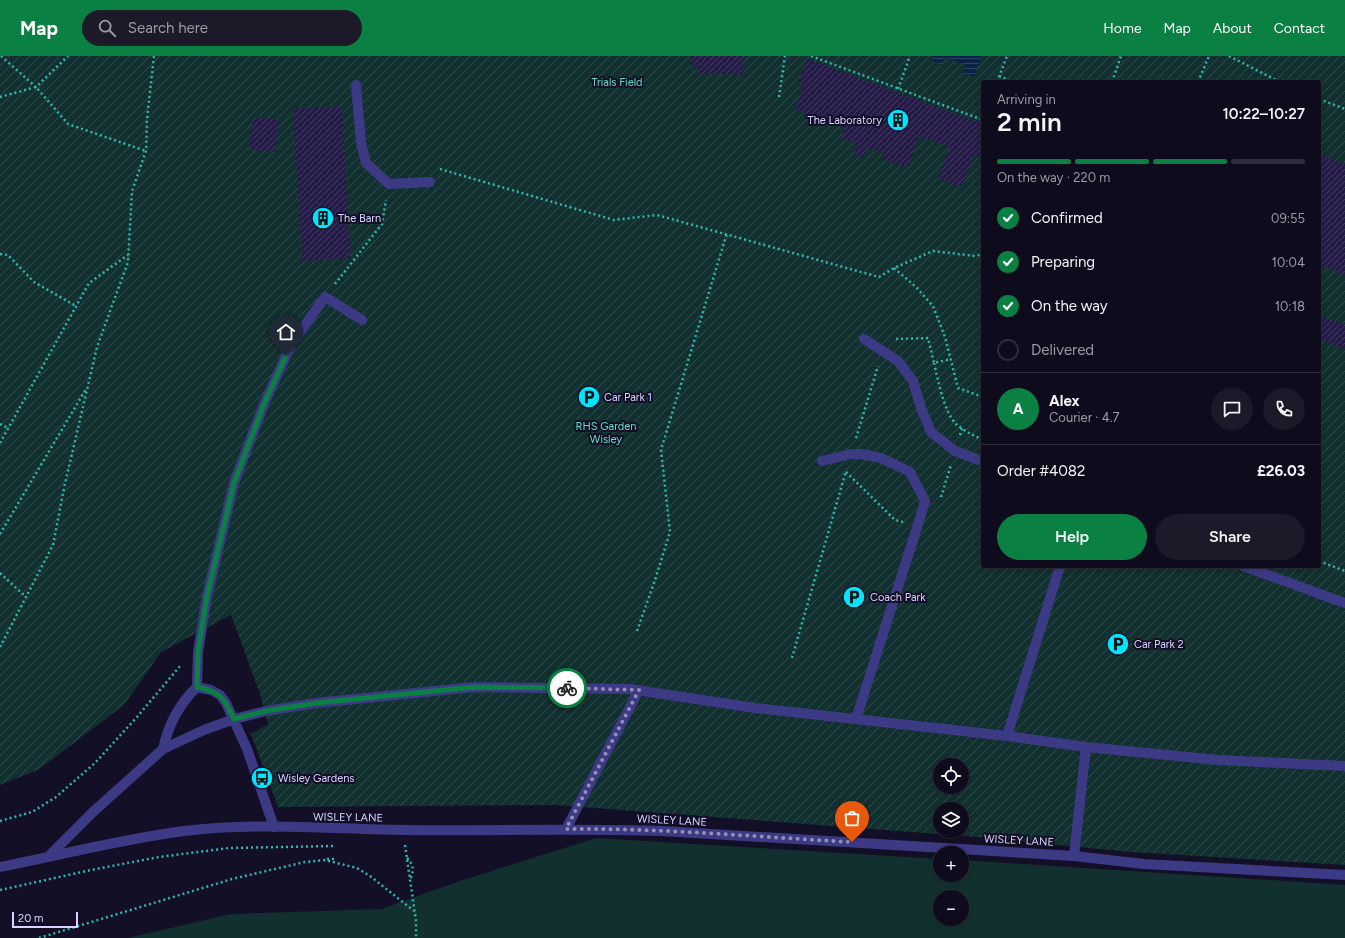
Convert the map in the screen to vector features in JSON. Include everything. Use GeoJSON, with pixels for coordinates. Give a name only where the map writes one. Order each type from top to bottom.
{"type":"FeatureCollection","features":[{"type":"Feature","properties":{"kind":"street"},"geometry":{"type":"LineString","coordinates":[[356,85],[361,142],[366,163],[389,184],[430,182]]}},
{"type":"Feature","properties":{"kind":"street"},"geometry":{"type":"LineString","coordinates":[[163,749],[167,733],[176,715],[188,695],[197,687],[199,645],[207,596],[234,483],[264,404],[291,345],[325,297],[362,320]]}},
{"type":"Feature","properties":{"kind":"street"},"geometry":{"type":"LineString","coordinates":[[864,339],[898,361],[913,381],[921,408],[931,432],[955,451],[979,460]]}},
{"type":"Feature","properties":{"kind":"street"},"geometry":{"type":"LineString","coordinates":[[822,461],[851,454],[861,454],[881,458],[910,472],[925,500],[856,719]]}},
{"type":"Feature","properties":{"kind":"street"},"geometry":{"type":"LineString","coordinates":[[1007,736],[1059,568]]}},
{"type":"Feature","properties":{"kind":"street"},"geometry":{"type":"LineString","coordinates":[[1249,568],[1345,603]]}},
{"type":"Feature","properties":{"kind":"street"},"geometry":{"type":"LineString","coordinates":[[197,687],[211,690],[220,695],[226,703],[234,719],[255,773],[274,827]]}},
{"type":"Feature","properties":{"kind":"street"},"geometry":{"type":"LineString","coordinates":[[48,858],[94,812],[163,749],[204,730],[234,719],[266,711],[316,703],[474,687],[639,690],[755,708],[1007,736],[1086,747],[1218,760],[1345,766]]}},
{"type":"Feature","properties":{"kind":"street"},"geometry":{"type":"LineString","coordinates":[[566,829],[639,690]]}},
{"type":"Feature","properties":{"kind":"street"},"geometry":{"type":"LineString","coordinates":[[1074,856],[1086,747]]}},
{"type":"Feature","properties":{"kind":"street","name":"WISLEY LANE"},"geometry":{"type":"LineString","coordinates":[[0,867],[125,841],[184,831],[231,827],[274,827],[403,830],[605,829],[662,831],[1074,856],[1144,864],[1345,875]]}},
{"type":"Feature","properties":{"kind":"path"},"geometry":{"type":"LineString","coordinates":[[2,56],[36,86],[68,124],[146,151]]}},
{"type":"Feature","properties":{"kind":"path"},"geometry":{"type":"LineString","coordinates":[[0,97],[36,86],[68,56]]}},
{"type":"Feature","properties":{"kind":"path"},"geometry":{"type":"LineString","coordinates":[[0,647],[53,545],[64,488],[97,347],[128,262],[132,191],[146,151],[147,119],[154,56]]}},
{"type":"Feature","properties":{"kind":"path"},"geometry":{"type":"LineString","coordinates":[[779,97],[785,56]]}},
{"type":"Feature","properties":{"kind":"path"},"geometry":{"type":"LineString","coordinates":[[811,56],[981,119]]}},
{"type":"Feature","properties":{"kind":"path"},"geometry":{"type":"LineString","coordinates":[[898,89],[910,56]]}},
{"type":"Feature","properties":{"kind":"path"},"geometry":{"type":"LineString","coordinates":[[998,80],[1007,56]]}},
{"type":"Feature","properties":{"kind":"path"},"geometry":{"type":"LineString","coordinates":[[1113,80],[1121,56]]}},
{"type":"Feature","properties":{"kind":"path"},"geometry":{"type":"LineString","coordinates":[[1199,80],[1209,56]]}},
{"type":"Feature","properties":{"kind":"path"},"geometry":{"type":"LineString","coordinates":[[1229,56],[1276,80]]}},
{"type":"Feature","properties":{"kind":"path"},"geometry":{"type":"LineString","coordinates":[[999,76],[1009,80]]}},
{"type":"Feature","properties":{"kind":"path"},"geometry":{"type":"LineString","coordinates":[[1321,100],[1345,109]]}},
{"type":"Feature","properties":{"kind":"path"},"geometry":{"type":"LineString","coordinates":[[438,168],[614,220],[657,214],[879,277],[894,268],[933,251],[975,256],[981,254]]}},
{"type":"Feature","properties":{"kind":"path"},"geometry":{"type":"LineString","coordinates":[[325,297],[382,224],[389,184]]}},
{"type":"Feature","properties":{"kind":"path"},"geometry":{"type":"LineString","coordinates":[[637,631],[670,532],[662,450],[727,233]]}},
{"type":"Feature","properties":{"kind":"path"},"geometry":{"type":"LineString","coordinates":[[0,254],[8,255],[34,282],[76,306]]}},
{"type":"Feature","properties":{"kind":"path"},"geometry":{"type":"LineString","coordinates":[[0,443],[89,283],[129,254]]}},
{"type":"Feature","properties":{"kind":"path"},"geometry":{"type":"LineString","coordinates":[[894,268],[916,287],[933,306],[945,337],[958,388],[981,396]]}},
{"type":"Feature","properties":{"kind":"path"},"geometry":{"type":"LineString","coordinates":[[792,658],[851,454],[886,340],[928,338],[939,386],[947,409],[955,423],[966,432],[981,438]]}},
{"type":"Feature","properties":{"kind":"path"},"geometry":{"type":"LineString","coordinates":[[934,363],[951,359]]}},
{"type":"Feature","properties":{"kind":"path"},"geometry":{"type":"LineString","coordinates":[[0,534],[87,387]]}},
{"type":"Feature","properties":{"kind":"path"},"geometry":{"type":"LineString","coordinates":[[0,424],[8,428]]}},
{"type":"Feature","properties":{"kind":"path"},"geometry":{"type":"LineString","coordinates":[[846,471],[895,520],[917,527]]}},
{"type":"Feature","properties":{"kind":"path"},"geometry":{"type":"LineString","coordinates":[[1321,562],[1345,570]]}},
{"type":"Feature","properties":{"kind":"path"},"geometry":{"type":"LineString","coordinates":[[0,573],[26,596]]}},
{"type":"Feature","properties":{"kind":"path"},"geometry":{"type":"LineString","coordinates":[[0,821],[32,812],[56,797],[95,763],[199,645]]}},
{"type":"Feature","properties":{"kind":"path"},"geometry":{"type":"LineString","coordinates":[[398,844],[405,844],[417,933],[416,938]]}},
{"type":"Feature","properties":{"kind":"path"},"geometry":{"type":"LineString","coordinates":[[0,890],[159,857],[229,848],[338,846]]}},
{"type":"Feature","properties":{"kind":"path"},"geometry":{"type":"LineString","coordinates":[[39,938],[232,879],[305,862],[334,859]]}},
{"type":"Feature","properties":{"kind":"path"},"geometry":{"type":"LineString","coordinates":[[325,860],[356,868],[370,876],[414,910]]}},
{"type":"Feature","properties":{"kind":"green space","name":"RHS Garden Wisley"},"geometry":{"type":"Polygon","coordinates":[[[0,56],[1345,56],[1345,865],[1131,852],[969,836],[969,802],[933,802],[933,834],[555,805],[278,807],[251,734],[268,724],[260,694],[231,615],[161,652],[124,705],[38,770],[0,785],[0,56]]]}},
{"type":"Feature","properties":{"kind":"green space"},"geometry":{"type":"Polygon","coordinates":[[[596,838],[933,859],[933,882],[969,882],[969,860],[1345,885],[1345,938],[127,938],[231,914],[381,909],[460,881],[596,838]]]}},
{"type":"Feature","properties":{"kind":"water"},"geometry":{"type":"Polygon","coordinates":[[[934,56],[981,56],[974,77],[963,73],[966,65],[945,57],[942,65],[932,61],[934,56]]]}},
{"type":"Feature","properties":{"kind":"building"},"geometry":{"type":"Polygon","coordinates":[[[691,56],[744,56],[743,75],[698,73],[698,66],[691,65],[691,56]]]}},
{"type":"Feature","properties":{"kind":"building","name":"The Laboratory"},"geometry":{"type":"Polygon","coordinates":[[[807,59],[981,123],[981,158],[974,155],[962,187],[938,178],[950,147],[919,136],[908,168],[883,159],[885,154],[867,148],[864,158],[854,154],[858,144],[841,138],[845,128],[795,109],[804,85],[798,83],[807,59]]]}},
{"type":"Feature","properties":{"kind":"building","name":"The Barn"},"geometry":{"type":"Polygon","coordinates":[[[342,106],[350,258],[302,261],[293,109],[342,106]]]}},
{"type":"Feature","properties":{"kind":"building"},"geometry":{"type":"Polygon","coordinates":[[[253,117],[279,120],[275,152],[249,149],[253,117]]]}},
{"type":"Feature","properties":{"kind":"building"},"geometry":{"type":"Polygon","coordinates":[[[1321,155],[1345,164],[1345,275],[1321,265],[1321,155]]]}},
{"type":"Feature","properties":{"kind":"building"},"geometry":{"type":"Polygon","coordinates":[[[1321,317],[1345,325],[1345,349],[1321,340],[1321,317]]]}},
{"type":"Feature","properties":{"kind":"way so far"},"geometry":{"type":"LineString","coordinates":[[567,688],[639,690],[566,829],[662,831],[852,842]]}},
{"type":"Feature","properties":{"kind":"place","name":"The Laboratory"},"geometry":{"type":"Point","coordinates":[898,120]}},
{"type":"Feature","properties":{"kind":"place","name":"The Barn"},"geometry":{"type":"Point","coordinates":[323,218]}},
{"type":"Feature","properties":{"kind":"place","name":"Car Park 1"},"geometry":{"type":"Point","coordinates":[589,397]}},
{"type":"Feature","properties":{"kind":"place","name":"Coach Park"},"geometry":{"type":"Point","coordinates":[854,597]}},
{"type":"Feature","properties":{"kind":"place","name":"Car Park 2"},"geometry":{"type":"Point","coordinates":[1118,644]}},
{"type":"Feature","properties":{"kind":"place","name":"Wisley Gardens"},"geometry":{"type":"Point","coordinates":[262,778]}},
{"type":"Feature","properties":{"kind":"route"},"geometry":{"type":"LineString","coordinates":[[286,356],[264,404],[234,483],[207,596],[198,652],[197,687],[211,690],[220,695],[234,719],[266,711],[316,703],[474,687],[567,688]]}},
{"type":"Feature","properties":{"kind":"park label","name":"Trials Field"},"geometry":{"type":"Point","coordinates":[617,82]}}]}
